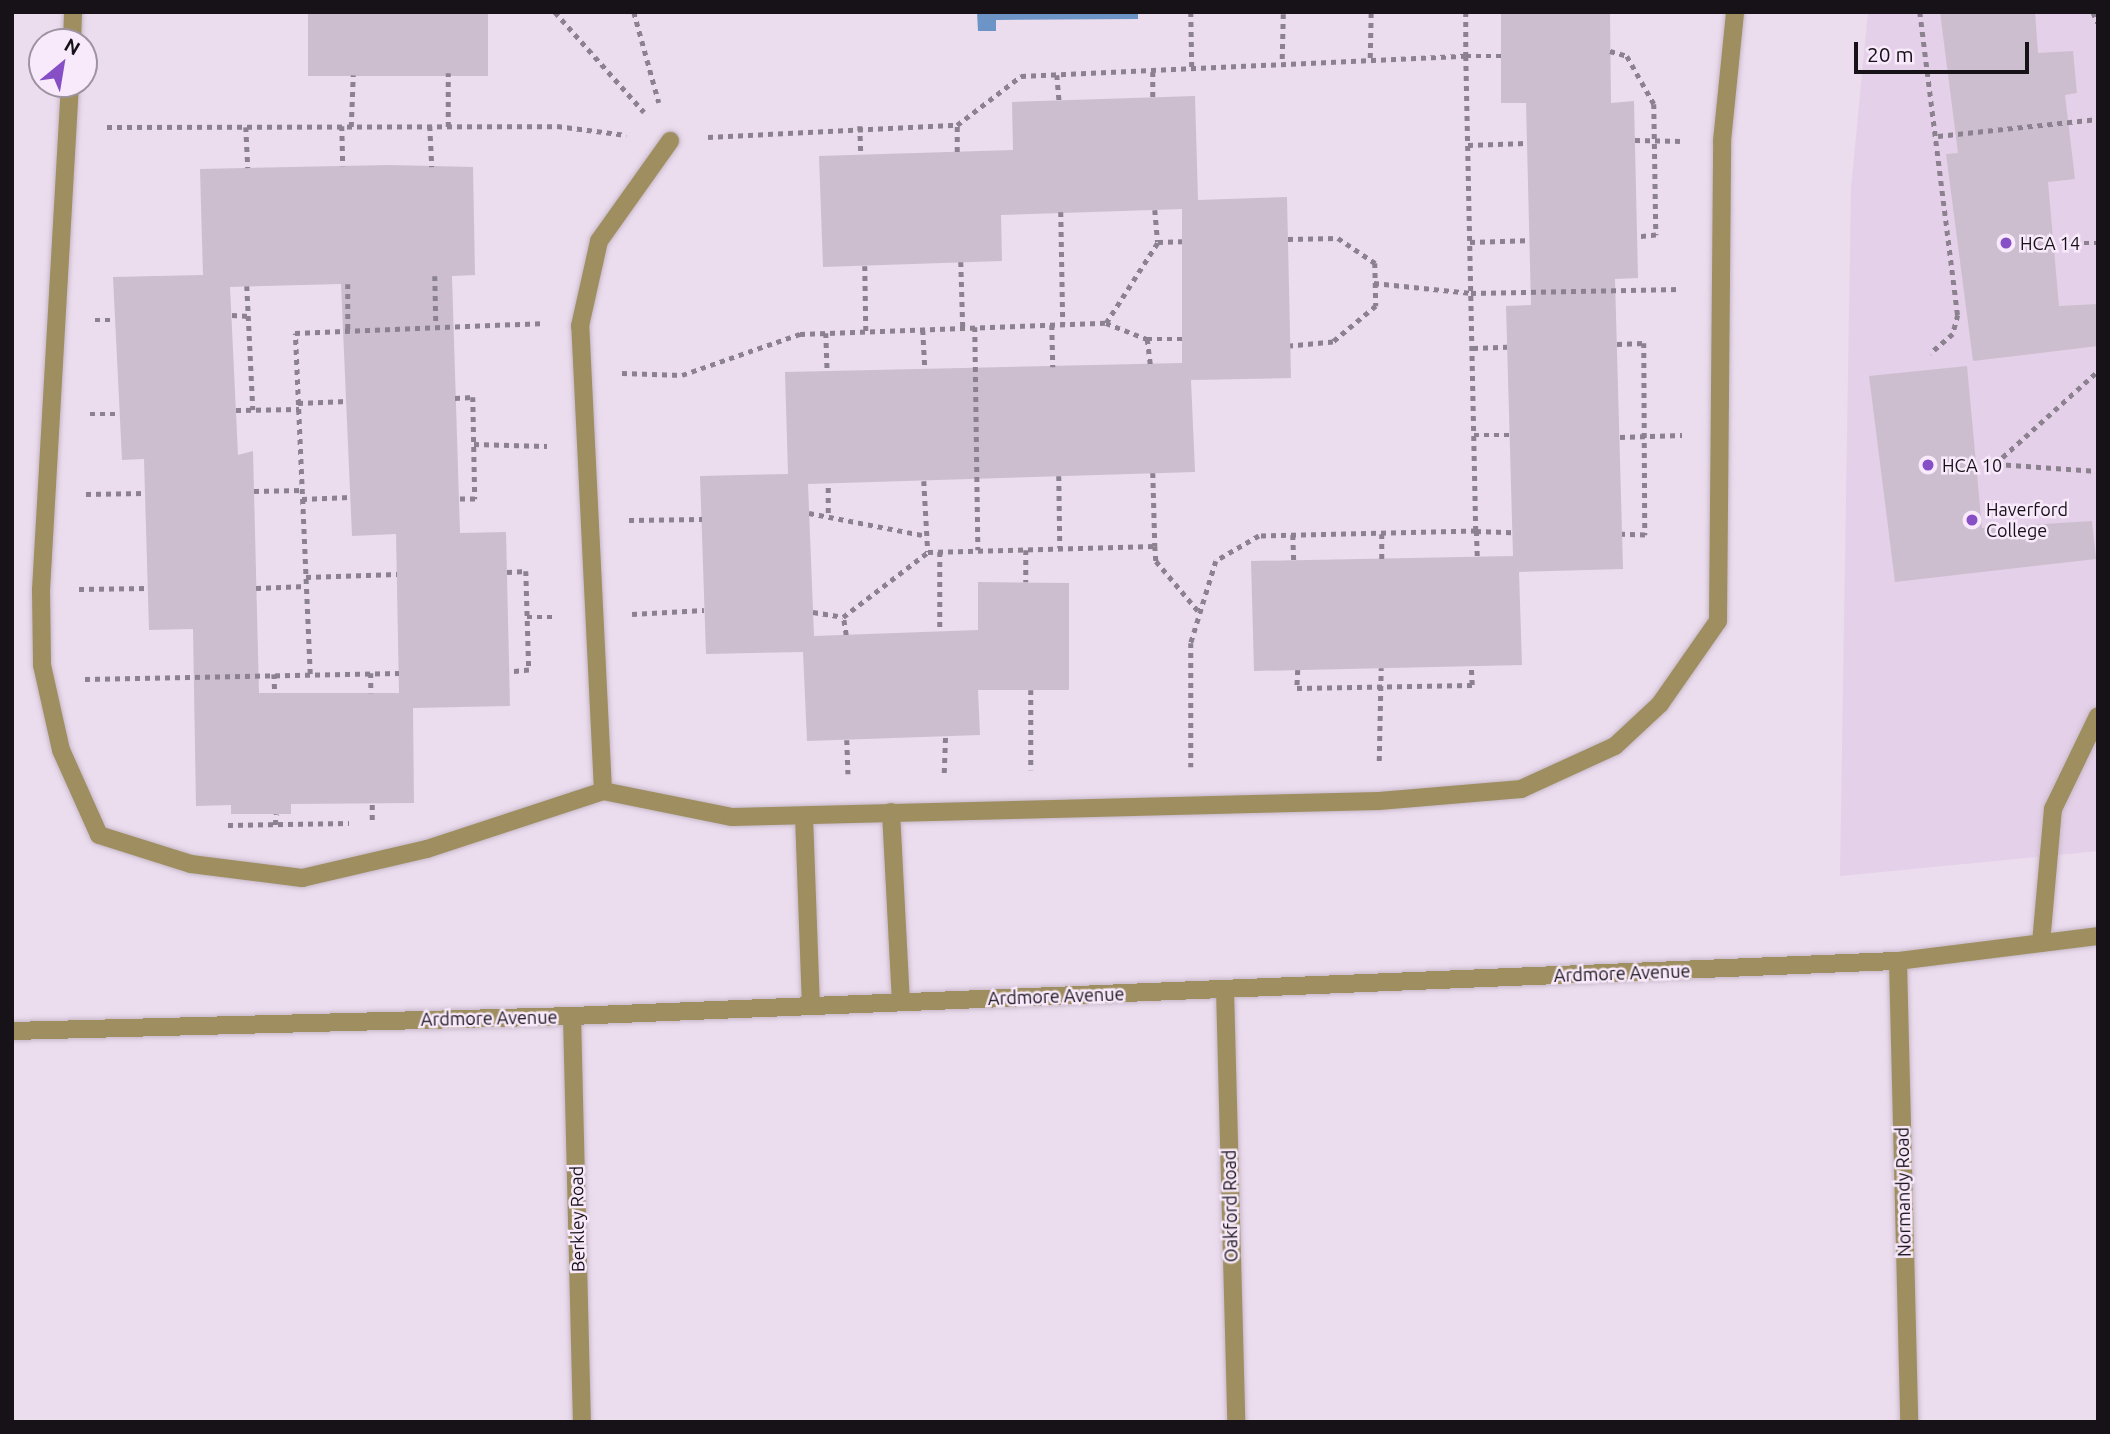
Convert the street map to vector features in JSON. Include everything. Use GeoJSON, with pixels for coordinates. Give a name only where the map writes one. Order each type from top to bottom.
{"type":"FeatureCollection","features":[{"type":"Feature","properties":{"kind":"street"},"geometry":{"type":"LineString","coordinates":[[69,98],[41,590],[46,680],[61,750],[99,835],[191,864],[302,878],[427,849],[603,791],[732,817],[1379,801],[1521,789],[1615,746],[1660,704],[1718,621],[1722,141],[1735,12]]}},
{"type":"Feature","properties":{"kind":"street"},"geometry":{"type":"LineString","coordinates":[[603,791],[580,326],[599,241],[670,141]]}},
{"type":"Feature","properties":{"kind":"street"},"geometry":{"type":"LineString","coordinates":[[2041,943],[2053,808],[2098,716]]}},
{"type":"Feature","properties":{"kind":"street"},"geometry":{"type":"LineString","coordinates":[[891,812],[901,1002]]}},
{"type":"Feature","properties":{"kind":"street"},"geometry":{"type":"LineString","coordinates":[[804,816],[811,1006]]}},
{"type":"Feature","properties":{"kind":"street","name":"Ardmore Avenue"},"geometry":{"type":"LineString","coordinates":[[12,1031],[572,1016],[1898,961],[2098,936]]}},
{"type":"Feature","properties":{"kind":"street","name":"Normandy Road"},"geometry":{"type":"LineString","coordinates":[[1898,961],[1909,1422]]}},
{"type":"Feature","properties":{"kind":"street","name":"Oakford Road"},"geometry":{"type":"LineString","coordinates":[[1225,989],[1236,1422]]}},
{"type":"Feature","properties":{"kind":"street","name":"Berkley Road"},"geometry":{"type":"LineString","coordinates":[[572,1016],[582,1422]]}},
{"type":"Feature","properties":{"kind":"path"},"geometry":{"type":"LineString","coordinates":[[555,12],[670,141]]}},
{"type":"Feature","properties":{"kind":"path"},"geometry":{"type":"LineString","coordinates":[[634,12],[670,141]]}},
{"type":"Feature","properties":{"kind":"path"},"geometry":{"type":"LineString","coordinates":[[1191,12],[1192,70]]}},
{"type":"Feature","properties":{"kind":"path"},"geometry":{"type":"LineString","coordinates":[[1370,58],[1371,12]]}},
{"type":"Feature","properties":{"kind":"path"},"geometry":{"type":"LineString","coordinates":[[1466,12],[1477,556]]}},
{"type":"Feature","properties":{"kind":"path"},"geometry":{"type":"LineString","coordinates":[[1920,12],[1938,136],[1958,315],[1953,334],[1930,354]]}},
{"type":"Feature","properties":{"kind":"path"},"geometry":{"type":"LineString","coordinates":[[2093,12],[2098,23]]}},
{"type":"Feature","properties":{"kind":"path"},"geometry":{"type":"LineString","coordinates":[[1282,59],[1283,14]]}},
{"type":"Feature","properties":{"kind":"path"},"geometry":{"type":"LineString","coordinates":[[1611,51],[1627,56],[1654,104],[1656,235],[1637,237]]}},
{"type":"Feature","properties":{"kind":"path"},"geometry":{"type":"LineString","coordinates":[[68,128],[557,126],[670,141],[860,127],[957,125],[1021,76],[1192,70],[1282,59],[1501,56]]}},
{"type":"Feature","properties":{"kind":"path"},"geometry":{"type":"LineString","coordinates":[[1153,72],[1153,98]]}},
{"type":"Feature","properties":{"kind":"path"},"geometry":{"type":"LineString","coordinates":[[448,127],[449,74]]}},
{"type":"Feature","properties":{"kind":"path"},"geometry":{"type":"LineString","coordinates":[[351,127],[353,75]]}},
{"type":"Feature","properties":{"kind":"path"},"geometry":{"type":"LineString","coordinates":[[1057,75],[1059,100]]}},
{"type":"Feature","properties":{"kind":"path"},"geometry":{"type":"LineString","coordinates":[[1938,136],[2098,119]]}},
{"type":"Feature","properties":{"kind":"path"},"geometry":{"type":"LineString","coordinates":[[957,125],[957,152]]}},
{"type":"Feature","properties":{"kind":"path"},"geometry":{"type":"LineString","coordinates":[[246,126],[248,168]]}},
{"type":"Feature","properties":{"kind":"path"},"geometry":{"type":"LineString","coordinates":[[342,126],[343,166]]}},
{"type":"Feature","properties":{"kind":"path"},"geometry":{"type":"LineString","coordinates":[[430,127],[432,167]]}},
{"type":"Feature","properties":{"kind":"path"},"geometry":{"type":"LineString","coordinates":[[860,127],[861,155]]}},
{"type":"Feature","properties":{"kind":"path"},"geometry":{"type":"LineString","coordinates":[[1635,140],[1722,141]]}},
{"type":"Feature","properties":{"kind":"path"},"geometry":{"type":"LineString","coordinates":[[1468,145],[1527,143]]}},
{"type":"Feature","properties":{"kind":"path"},"geometry":{"type":"LineString","coordinates":[[1106,323],[1158,242],[1155,210]]}},
{"type":"Feature","properties":{"kind":"path"},"geometry":{"type":"LineString","coordinates":[[1061,212],[1063,324]]}},
{"type":"Feature","properties":{"kind":"path"},"geometry":{"type":"LineString","coordinates":[[1288,239],[1338,238],[1375,263],[1376,306],[1333,342],[1290,346]]}},
{"type":"Feature","properties":{"kind":"path"},"geometry":{"type":"LineString","coordinates":[[1470,242],[1530,240]]}},
{"type":"Feature","properties":{"kind":"path"},"geometry":{"type":"LineString","coordinates":[[1158,242],[1182,241]]}},
{"type":"Feature","properties":{"kind":"path"},"geometry":{"type":"LineString","coordinates":[[2074,243],[2097,242]]}},
{"type":"Feature","properties":{"kind":"path"},"geometry":{"type":"LineString","coordinates":[[961,262],[963,328]]}},
{"type":"Feature","properties":{"kind":"path"},"geometry":{"type":"LineString","coordinates":[[865,266],[866,331]]}},
{"type":"Feature","properties":{"kind":"path"},"geometry":{"type":"LineString","coordinates":[[435,276],[436,324]]}},
{"type":"Feature","properties":{"kind":"path"},"geometry":{"type":"LineString","coordinates":[[1374,283],[1471,293],[1721,288]]}},
{"type":"Feature","properties":{"kind":"path"},"geometry":{"type":"LineString","coordinates":[[348,284],[348,330]]}},
{"type":"Feature","properties":{"kind":"path"},"geometry":{"type":"LineString","coordinates":[[247,286],[253,410]]}},
{"type":"Feature","properties":{"kind":"path"},"geometry":{"type":"LineString","coordinates":[[232,315],[249,316]]}},
{"type":"Feature","properties":{"kind":"path"},"geometry":{"type":"LineString","coordinates":[[583,371],[682,375],[800,334],[1106,323],[1147,339],[1182,340]]}},
{"type":"Feature","properties":{"kind":"path"},"geometry":{"type":"LineString","coordinates":[[310,674],[295,333],[436,324],[580,326]]}},
{"type":"Feature","properties":{"kind":"path"},"geometry":{"type":"LineString","coordinates":[[1052,325],[1053,368]]}},
{"type":"Feature","properties":{"kind":"path"},"geometry":{"type":"LineString","coordinates":[[975,327],[978,550]]}},
{"type":"Feature","properties":{"kind":"path"},"geometry":{"type":"LineString","coordinates":[[923,330],[925,368]]}},
{"type":"Feature","properties":{"kind":"path"},"geometry":{"type":"LineString","coordinates":[[826,333],[827,370]]}},
{"type":"Feature","properties":{"kind":"path"},"geometry":{"type":"LineString","coordinates":[[1147,339],[1150,364]]}},
{"type":"Feature","properties":{"kind":"path"},"geometry":{"type":"LineString","coordinates":[[1617,344],[1644,343],[1645,535],[1622,534]]}},
{"type":"Feature","properties":{"kind":"path"},"geometry":{"type":"LineString","coordinates":[[1472,348],[1507,347]]}},
{"type":"Feature","properties":{"kind":"path"},"geometry":{"type":"LineString","coordinates":[[2098,371],[1995,464],[2098,471]]}},
{"type":"Feature","properties":{"kind":"path"},"geometry":{"type":"LineString","coordinates":[[455,398],[473,397],[475,499],[458,499]]}},
{"type":"Feature","properties":{"kind":"path"},"geometry":{"type":"LineString","coordinates":[[236,410],[347,401]]}},
{"type":"Feature","properties":{"kind":"path"},"geometry":{"type":"LineString","coordinates":[[1474,435],[1509,435]]}},
{"type":"Feature","properties":{"kind":"path"},"geometry":{"type":"LineString","coordinates":[[1619,438],[1719,435]]}},
{"type":"Feature","properties":{"kind":"path"},"geometry":{"type":"LineString","coordinates":[[474,444],[586,447]]}},
{"type":"Feature","properties":{"kind":"path"},"geometry":{"type":"LineString","coordinates":[[1153,473],[1156,561],[1200,612]]}},
{"type":"Feature","properties":{"kind":"path"},"geometry":{"type":"LineString","coordinates":[[1059,476],[1060,548]]}},
{"type":"Feature","properties":{"kind":"path"},"geometry":{"type":"LineString","coordinates":[[924,481],[928,552]]}},
{"type":"Feature","properties":{"kind":"path"},"geometry":{"type":"LineString","coordinates":[[828,484],[828,513]]}},
{"type":"Feature","properties":{"kind":"path"},"geometry":{"type":"LineString","coordinates":[[254,491],[302,490]]}},
{"type":"Feature","properties":{"kind":"path"},"geometry":{"type":"LineString","coordinates":[[45,494],[145,493]]}},
{"type":"Feature","properties":{"kind":"path"},"geometry":{"type":"LineString","coordinates":[[302,499],[350,497]]}},
{"type":"Feature","properties":{"kind":"path"},"geometry":{"type":"LineString","coordinates":[[809,513],[828,513],[927,536]]}},
{"type":"Feature","properties":{"kind":"path"},"geometry":{"type":"LineString","coordinates":[[590,520],[702,519]]}},
{"type":"Feature","properties":{"kind":"path"},"geometry":{"type":"LineString","coordinates":[[1191,805],[1191,643],[1216,561],[1259,536],[1512,532]]}},
{"type":"Feature","properties":{"kind":"path"},"geometry":{"type":"LineString","coordinates":[[1382,534],[1382,559]]}},
{"type":"Feature","properties":{"kind":"path"},"geometry":{"type":"LineString","coordinates":[[1293,535],[1294,561]]}},
{"type":"Feature","properties":{"kind":"path"},"geometry":{"type":"LineString","coordinates":[[813,611],[844,617],[928,552],[1155,546]]}},
{"type":"Feature","properties":{"kind":"path"},"geometry":{"type":"LineString","coordinates":[[1026,550],[1026,582]]}},
{"type":"Feature","properties":{"kind":"path"},"geometry":{"type":"LineString","coordinates":[[940,552],[940,631]]}},
{"type":"Feature","properties":{"kind":"path"},"geometry":{"type":"LineString","coordinates":[[508,572],[526,571],[529,670],[509,672]]}},
{"type":"Feature","properties":{"kind":"path"},"geometry":{"type":"LineString","coordinates":[[306,577],[397,574]]}},
{"type":"Feature","properties":{"kind":"path"},"geometry":{"type":"LineString","coordinates":[[256,588],[306,586]]}},
{"type":"Feature","properties":{"kind":"path"},"geometry":{"type":"LineString","coordinates":[[41,590],[148,588]]}},
{"type":"Feature","properties":{"kind":"path"},"geometry":{"type":"LineString","coordinates":[[844,617],[846,635]]}},
{"type":"Feature","properties":{"kind":"path"},"geometry":{"type":"LineString","coordinates":[[1298,670],[1297,688],[1472,685],[1471,666]]}},
{"type":"Feature","properties":{"kind":"path"},"geometry":{"type":"LineString","coordinates":[[1379,801],[1381,668]]}},
{"type":"Feature","properties":{"kind":"path"},"geometry":{"type":"LineString","coordinates":[[371,673],[371,693]]}},
{"type":"Feature","properties":{"kind":"path"},"geometry":{"type":"LineString","coordinates":[[46,680],[399,673]]}},
{"type":"Feature","properties":{"kind":"path"},"geometry":{"type":"LineString","coordinates":[[274,674],[275,693]]}},
{"type":"Feature","properties":{"kind":"path"},"geometry":{"type":"LineString","coordinates":[[1031,690],[1032,809]]}},
{"type":"Feature","properties":{"kind":"path"},"geometry":{"type":"LineString","coordinates":[[224,825],[372,823],[372,803]]}},
{"type":"Feature","properties":{"kind":"path"},"geometry":{"type":"LineString","coordinates":[[275,825],[276,814]]}},
{"type":"Feature","properties":{"kind":"shaded area","name":"Haverford College"},"geometry":{"type":"Polygon","coordinates":[[[1868,12],[2098,12],[2098,851],[1840,876],[1851,188],[1868,12]]]}},
{"type":"Feature","properties":{"kind":"water"},"geometry":{"type":"Polygon","coordinates":[[[977,12],[1138,12],[1138,19],[996,20],[996,31],[978,31],[977,12]]]}},
{"type":"Feature","properties":{"kind":"building"},"geometry":{"type":"Polygon","coordinates":[[[308,12],[488,12],[488,76],[308,76],[308,12]]]}},
{"type":"Feature","properties":{"kind":"building"},"geometry":{"type":"Polygon","coordinates":[[[1501,12],[1610,12],[1611,103],[1634,101],[1638,278],[1615,279],[1623,569],[1519,572],[1522,665],[1254,671],[1251,561],[1513,556],[1506,306],[1531,305],[1526,103],[1501,103],[1501,12]]]}},
{"type":"Feature","properties":{"kind":"building"},"geometry":{"type":"Polygon","coordinates":[[[1940,12],[2035,12],[2038,53],[2073,51],[2077,93],[2065,95],[2075,179],[2048,182],[2059,306],[2098,304],[2098,346],[1973,361],[1946,154],[1958,153],[1940,12]]]}},
{"type":"Feature","properties":{"kind":"building"},"geometry":{"type":"Polygon","coordinates":[[[1195,96],[1198,200],[1287,197],[1291,378],[1191,380],[1195,472],[808,484],[814,636],[978,630],[978,582],[1069,583],[1069,690],[978,690],[980,735],[807,741],[803,652],[706,654],[700,476],[788,474],[785,372],[1182,363],[1182,209],[1001,215],[1002,261],[823,267],[819,156],[1013,150],[1012,102],[1195,96]]]}},
{"type":"Feature","properties":{"kind":"building"},"geometry":{"type":"Polygon","coordinates":[[[390,165],[473,167],[475,275],[452,276],[460,533],[506,532],[510,706],[413,708],[414,803],[291,804],[291,814],[231,814],[231,805],[196,806],[193,629],[149,630],[144,459],[122,460],[113,277],[203,275],[200,169],[390,165]],[[341,284],[230,287],[238,455],[253,451],[259,693],[399,693],[396,534],[352,536],[341,284]]]}},
{"type":"Feature","properties":{"kind":"building","name":"HCA 10"},"geometry":{"type":"Polygon","coordinates":[[[1967,366],[1982,528],[2092,521],[2096,559],[1895,582],[1869,376],[1967,366]]]}},
{"type":"Feature","properties":{"kind":"place","name":"HCA 14"},"geometry":{"type":"Point","coordinates":[2006,243]}},
{"type":"Feature","properties":{"kind":"place","name":"HCA 10"},"geometry":{"type":"Point","coordinates":[1928,465]}},
{"type":"Feature","properties":{"kind":"place","name":"Haverford College"},"geometry":{"type":"Point","coordinates":[1972,520]}}]}
